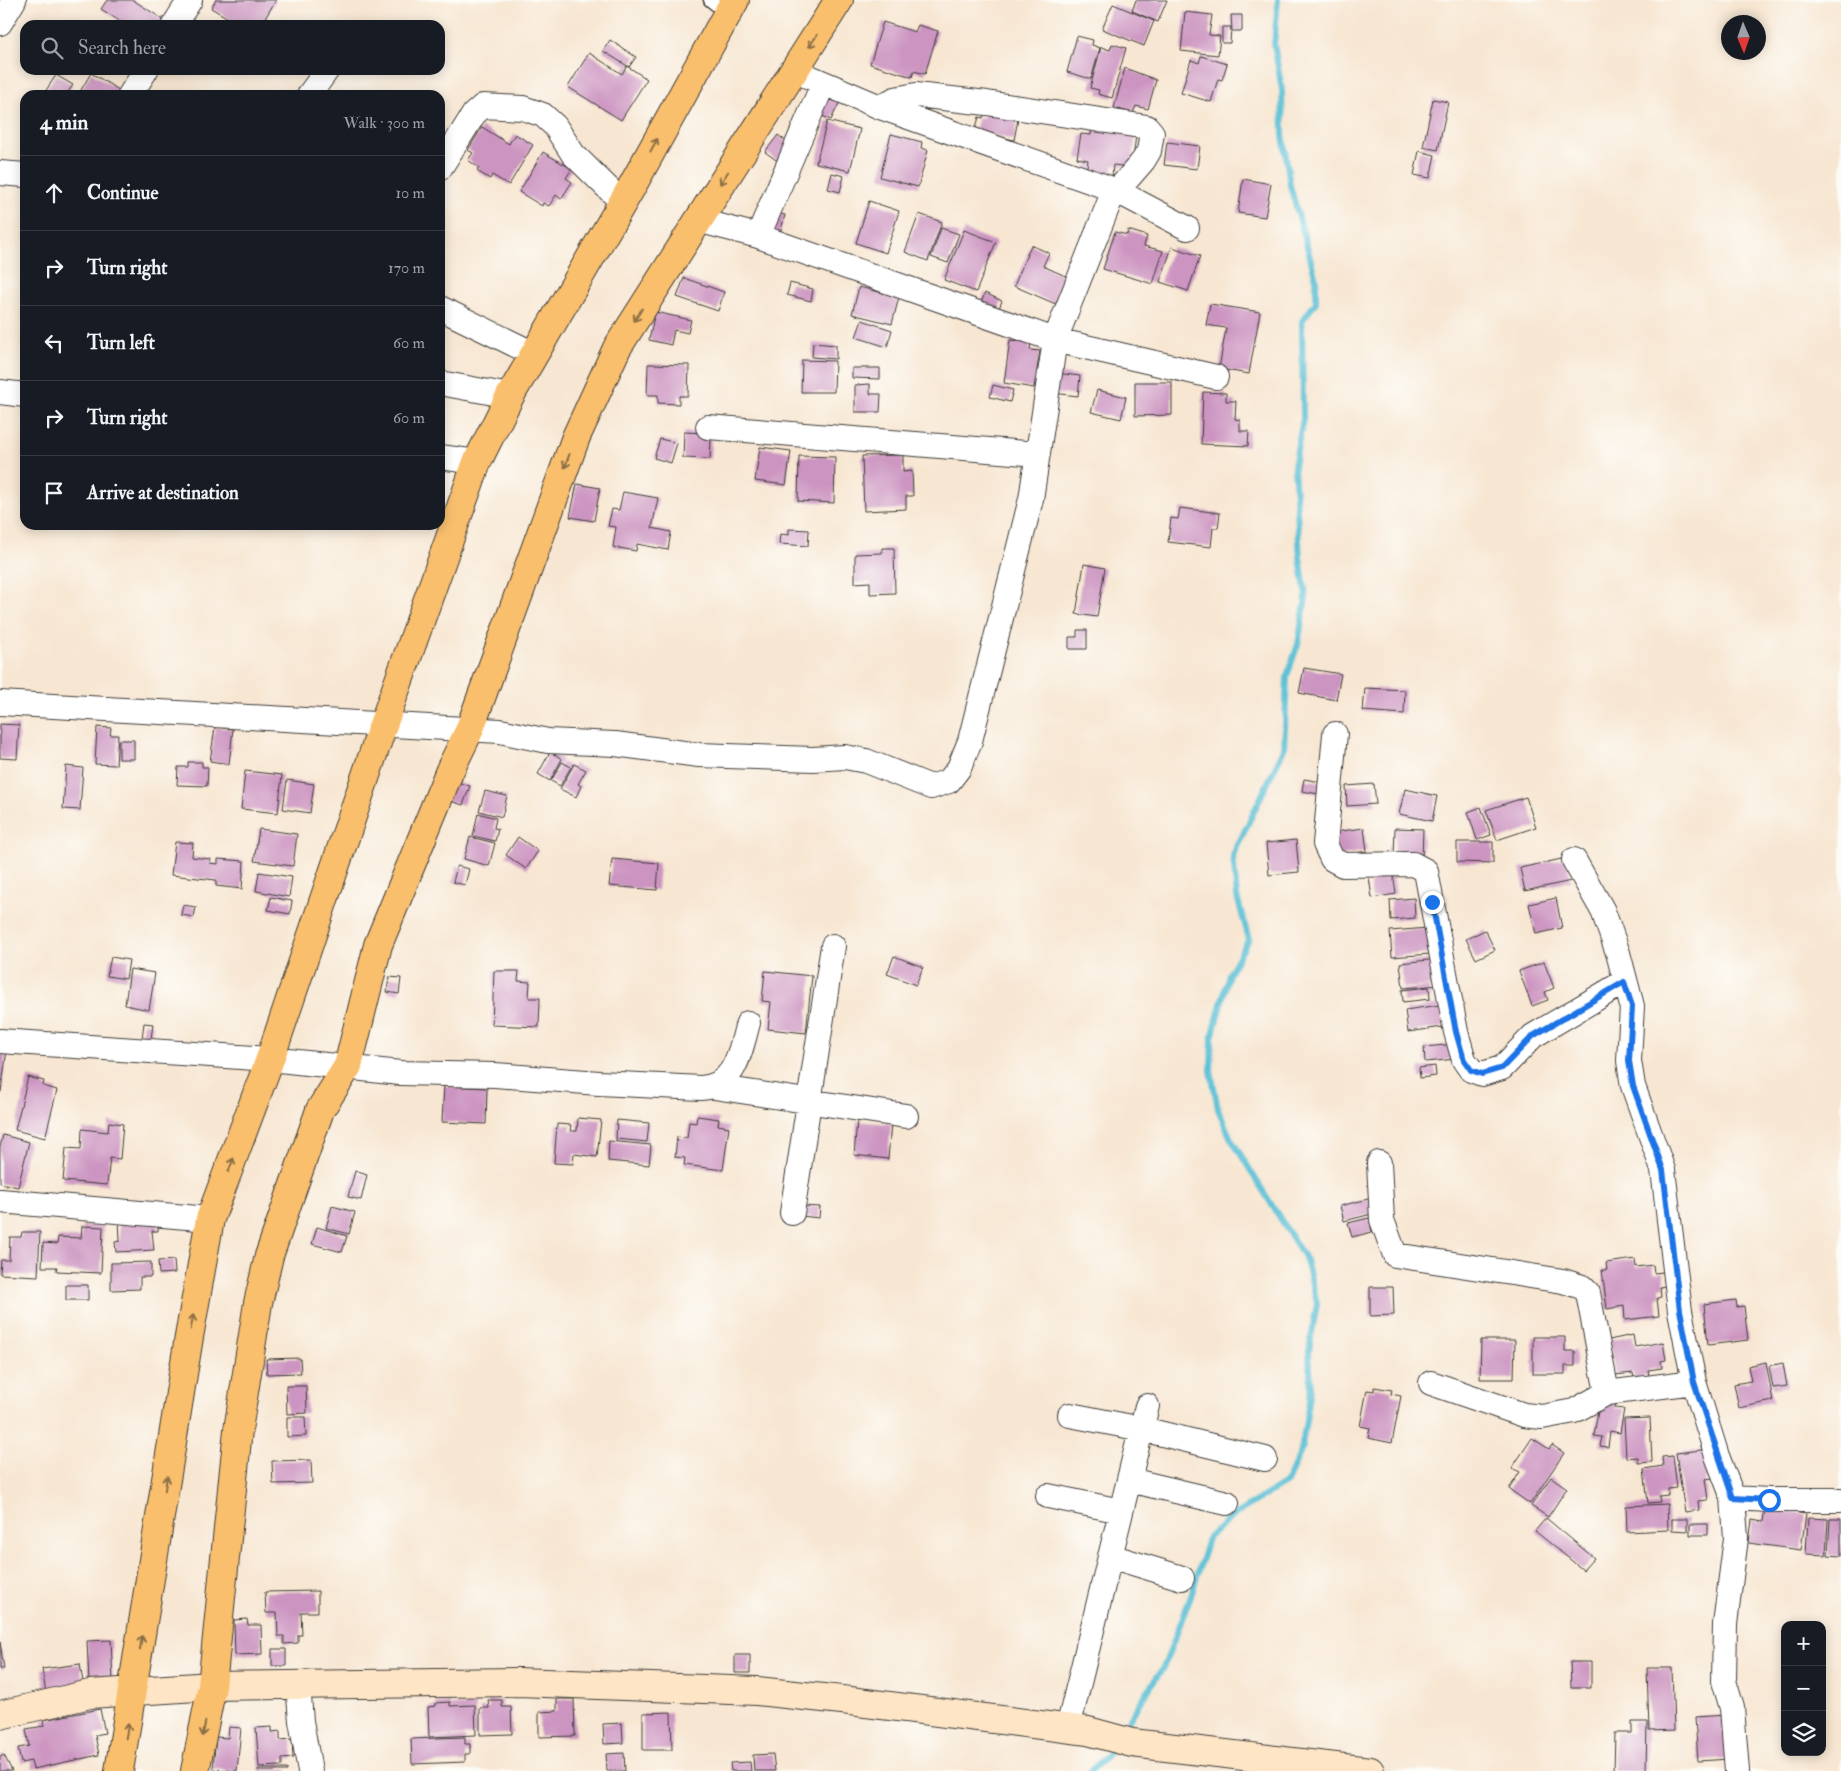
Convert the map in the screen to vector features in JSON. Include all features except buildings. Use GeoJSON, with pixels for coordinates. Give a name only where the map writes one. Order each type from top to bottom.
{"type":"FeatureCollection","features":[{"type":"Feature","properties":{"kind":"highway"},"geometry":{"type":"LineString","coordinates":[[195,1771],[212,1686],[238,1430],[258,1302],[270,1256],[320,1110],[348,1066],[378,945],[450,770],[469,731],[576,437],[617,348],[839,0]]}},
{"type":"Feature","properties":{"kind":"highway"},"geometry":{"type":"LineString","coordinates":[[119,1771],[134,1692],[188,1346],[210,1219],[270,1059],[383,725],[477,462],[510,396],[621,201],[631,188],[724,4]]}},
{"type":"Feature","properties":{"kind":"street"},"geometry":{"type":"LineString","coordinates":[[0,23],[14,0]]}},
{"type":"Feature","properties":{"kind":"street"},"geometry":{"type":"LineString","coordinates":[[177,20],[190,0]]}},
{"type":"Feature","properties":{"kind":"street"},"geometry":{"type":"LineString","coordinates":[[794,70],[880,107],[1115,190],[1188,228]]}},
{"type":"Feature","properties":{"kind":"street"},"geometry":{"type":"LineString","coordinates":[[133,90],[143,75]]}},
{"type":"Feature","properties":{"kind":"street"},"geometry":{"type":"LineString","coordinates":[[313,90],[324,75]]}},
{"type":"Feature","properties":{"kind":"street"},"geometry":{"type":"LineString","coordinates":[[758,236],[785,177],[823,84]]}},
{"type":"Feature","properties":{"kind":"street"},"geometry":{"type":"LineString","coordinates":[[0,704],[469,731],[500,731],[548,741],[615,744],[699,755],[812,759],[845,757],[866,761],[931,786],[949,781],[959,768],[970,741],[1031,499],[1055,340],[1100,222],[1115,190],[1143,161],[1149,151],[1152,133],[1147,127],[987,103],[916,95],[895,99],[880,107]]}},
{"type":"Feature","properties":{"kind":"street"},"geometry":{"type":"LineString","coordinates":[[445,160],[474,114],[483,106],[523,108],[543,115],[555,126],[573,154],[621,201]]}},
{"type":"Feature","properties":{"kind":"street"},"geometry":{"type":"LineString","coordinates":[[0,173],[20,175]]}},
{"type":"Feature","properties":{"kind":"street"},"geometry":{"type":"LineString","coordinates":[[697,220],[758,236],[1055,340],[1216,377]]}},
{"type":"Feature","properties":{"kind":"street"},"geometry":{"type":"LineString","coordinates":[[445,310],[534,354]]}},
{"type":"Feature","properties":{"kind":"street"},"geometry":{"type":"LineString","coordinates":[[445,384],[510,396]]}},
{"type":"Feature","properties":{"kind":"street"},"geometry":{"type":"LineString","coordinates":[[0,392],[20,395]]}},
{"type":"Feature","properties":{"kind":"street"},"geometry":{"type":"LineString","coordinates":[[708,427],[1038,454]]}},
{"type":"Feature","properties":{"kind":"street"},"geometry":{"type":"LineString","coordinates":[[445,458],[477,462]]}},
{"type":"Feature","properties":{"kind":"street"},"geometry":{"type":"LineString","coordinates":[[1335,734],[1326,844],[1332,859],[1343,865],[1413,864],[1426,871],[1456,1032],[1464,1060],[1471,1070],[1482,1074],[1502,1068],[1533,1036],[1624,982]]}},
{"type":"Feature","properties":{"kind":"street"},"geometry":{"type":"LineString","coordinates":[[1574,860],[1604,911],[1618,953],[1624,982],[1632,1006],[1629,1061],[1633,1086],[1663,1170],[1680,1310],[1694,1382],[1733,1498],[1736,1538],[1725,1624],[1724,1681],[1732,1708],[1737,1771]]}},
{"type":"Feature","properties":{"kind":"street"},"geometry":{"type":"LineString","coordinates":[[792,1214],[833,946]]}},
{"type":"Feature","properties":{"kind":"street"},"geometry":{"type":"LineString","coordinates":[[714,1087],[726,1078],[736,1063],[748,1023]]}},
{"type":"Feature","properties":{"kind":"street"},"geometry":{"type":"LineString","coordinates":[[0,1041],[270,1059],[400,1073],[495,1075],[598,1084],[714,1087],[906,1116]]}},
{"type":"Feature","properties":{"kind":"street"},"geometry":{"type":"LineString","coordinates":[[1379,1163],[1382,1220],[1395,1255],[1563,1280],[1582,1287],[1588,1294],[1607,1393]]}},
{"type":"Feature","properties":{"kind":"street"},"geometry":{"type":"LineString","coordinates":[[0,1201],[210,1219]]}},
{"type":"Feature","properties":{"kind":"street"},"geometry":{"type":"LineString","coordinates":[[1431,1382],[1524,1415],[1542,1417],[1557,1416],[1574,1410],[1607,1393],[1694,1382]]}},
{"type":"Feature","properties":{"kind":"street"},"geometry":{"type":"LineString","coordinates":[[1078,1730],[1110,1556],[1147,1406]]}},
{"type":"Feature","properties":{"kind":"street"},"geometry":{"type":"LineString","coordinates":[[1070,1415],[1142,1429],[1265,1459]]}},
{"type":"Feature","properties":{"kind":"street"},"geometry":{"type":"LineString","coordinates":[[1129,1480],[1227,1503]]}},
{"type":"Feature","properties":{"kind":"street"},"geometry":{"type":"LineString","coordinates":[[1048,1496],[1122,1511]]}},
{"type":"Feature","properties":{"kind":"street"},"geometry":{"type":"LineString","coordinates":[[1733,1498],[1841,1500]]}},
{"type":"Feature","properties":{"kind":"street"},"geometry":{"type":"LineString","coordinates":[[1110,1556],[1182,1578]]}},
{"type":"Feature","properties":{"kind":"street"},"geometry":{"type":"LineString","coordinates":[[0,1715],[90,1694],[212,1686],[518,1682],[757,1692],[842,1700],[1078,1730],[1132,1743],[1285,1766],[1370,1771]]}},
{"type":"Feature","properties":{"kind":"street"},"geometry":{"type":"LineString","coordinates":[[298,1684],[301,1721],[310,1771]]}},
{"type":"Feature","properties":{"kind":"waterway"},"geometry":{"type":"LineString","coordinates":[[1120,1734],[1164,1666],[1192,1593],[1208,1538],[1237,1513],[1287,1482],[1301,1451],[1311,1389],[1309,1351],[1317,1303],[1306,1260],[1231,1139],[1218,1109],[1211,1071],[1212,1038],[1229,974],[1249,939],[1237,897],[1233,855],[1284,749],[1287,676],[1298,644],[1306,597],[1300,557],[1294,466],[1303,419],[1302,321],[1316,302],[1316,279],[1290,185],[1283,134],[1282,90],[1274,44],[1278,0]]}},
{"type":"Feature","properties":{"kind":"waterway"},"geometry":{"type":"LineString","coordinates":[[1090,1771],[1105,1758],[1114,1744]]}},
{"type":"Feature","properties":{"kind":"route"},"geometry":{"type":"LineString","coordinates":[[1432,902],[1456,1032],[1464,1060],[1471,1070],[1482,1074],[1502,1068],[1533,1036],[1555,1021],[1624,982],[1632,1006],[1629,1061],[1633,1086],[1653,1139],[1668,1194],[1670,1228],[1680,1310],[1694,1382],[1717,1456],[1733,1498],[1769,1500]]}}]}
